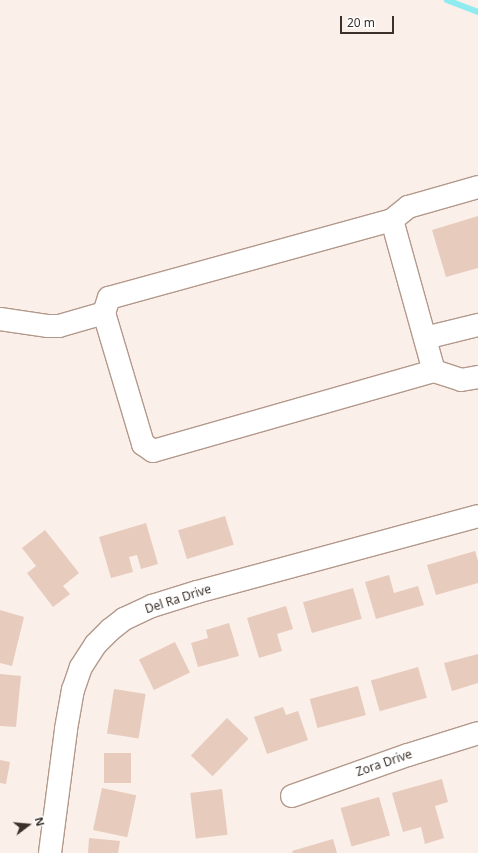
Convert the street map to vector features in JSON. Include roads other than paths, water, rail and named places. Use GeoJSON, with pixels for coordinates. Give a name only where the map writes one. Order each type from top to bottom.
{"type":"FeatureCollection","features":[{"type":"Feature","properties":{"kind":"street"},"geometry":{"type":"LineString","coordinates":[[478,187],[408,207],[392,220],[109,298],[104,313],[143,444],[153,450],[434,371],[461,380],[478,377]]}},
{"type":"Feature","properties":{"kind":"street"},"geometry":{"type":"LineString","coordinates":[[392,220],[434,371]]}},
{"type":"Feature","properties":{"kind":"street"},"geometry":{"type":"LineString","coordinates":[[0,319],[48,326],[59,326],[104,313]]}},
{"type":"Feature","properties":{"kind":"street"},"geometry":{"type":"LineString","coordinates":[[425,338],[478,325]]}},
{"type":"Feature","properties":{"kind":"street","name":"Del Ra Drive"},"geometry":{"type":"LineString","coordinates":[[50,853],[66,729],[73,690],[81,667],[96,644],[110,630],[124,619],[152,606],[197,592],[478,516]]}},
{"type":"Feature","properties":{"kind":"street","name":"Zora Drive"},"geometry":{"type":"LineString","coordinates":[[292,796],[408,755],[478,733]]}},
{"type":"Feature","properties":{"kind":"waterway"},"geometry":{"type":"LineString","coordinates":[[447,0],[478,12]]}}]}
